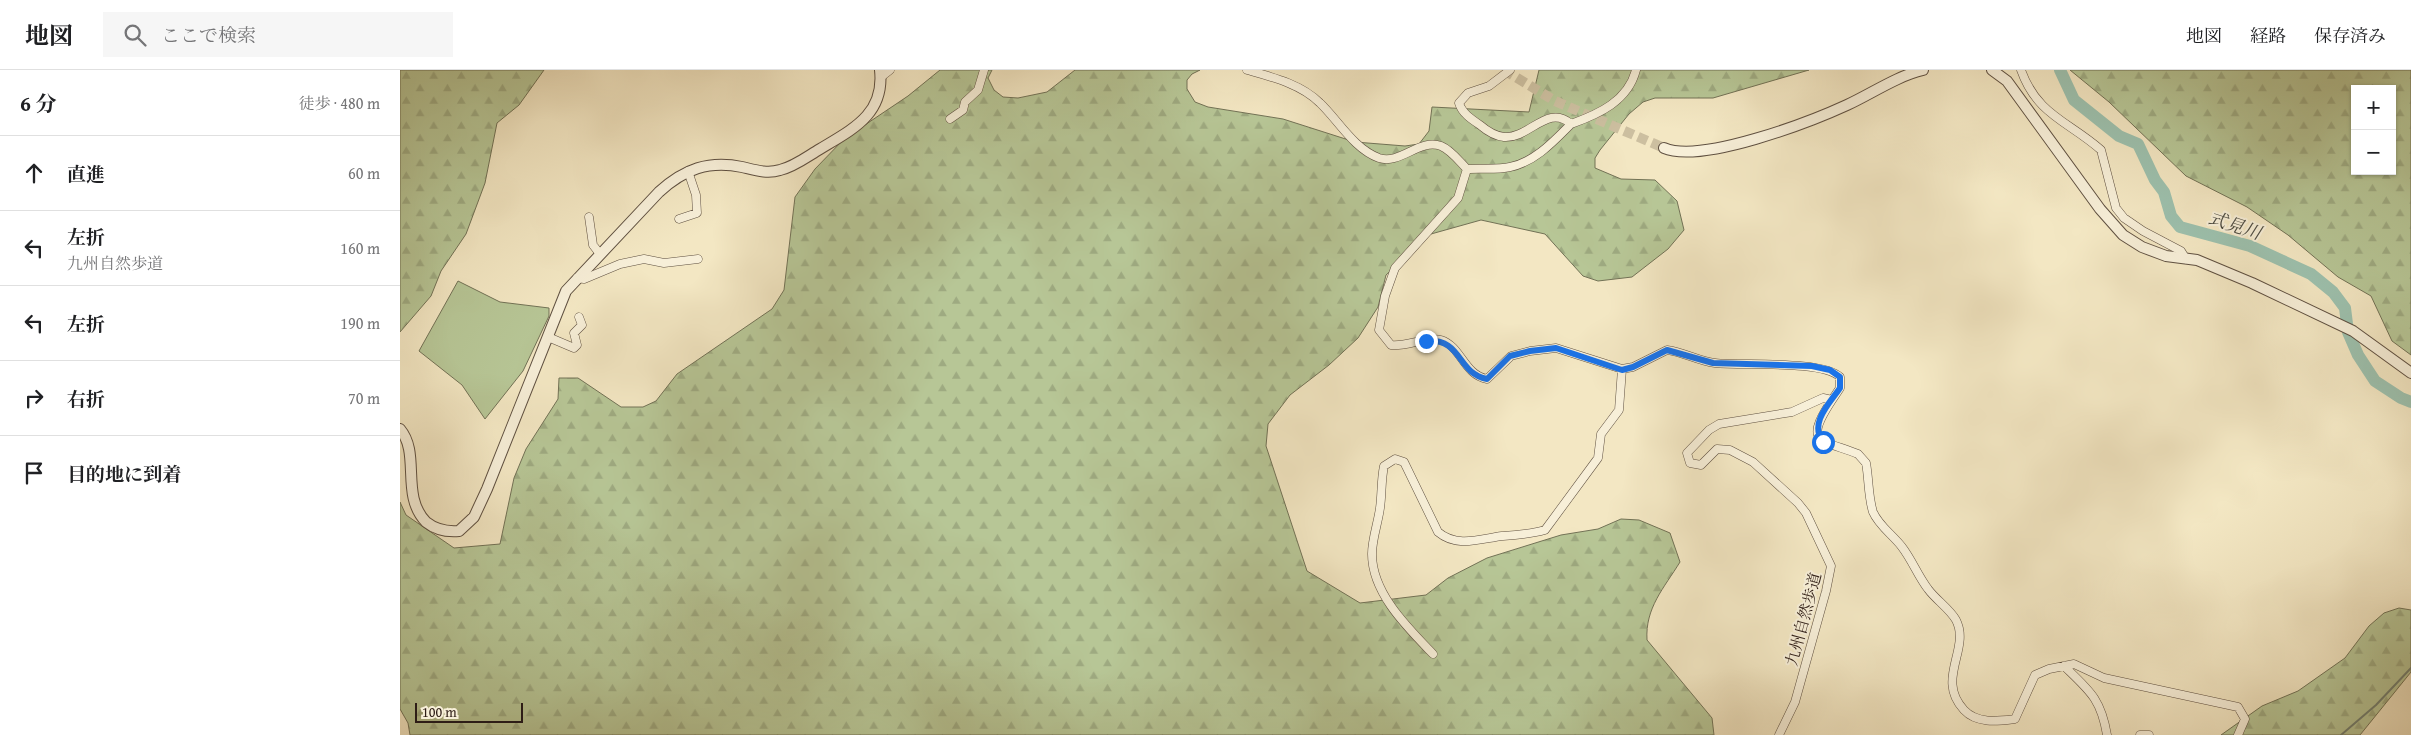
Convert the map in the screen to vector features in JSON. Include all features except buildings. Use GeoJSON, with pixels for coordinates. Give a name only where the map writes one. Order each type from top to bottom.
{"type":"FeatureCollection","features":[{"type":"Feature","properties":{"kind":"street"},"geometry":{"type":"LineString","coordinates":[[400,428],[405,436],[407,445],[409,494],[414,510],[430,526],[444,531],[459,531],[474,517],[566,291],[577,278],[674,178],[703,165],[725,164],[761,171],[782,170],[854,128],[863,120],[876,103],[880,90],[880,73],[890,70]]}},
{"type":"Feature","properties":{"kind":"street"},"geometry":{"type":"LineString","coordinates":[[950,119],[963,110],[965,102],[976,94],[984,70]]}},
{"type":"Feature","properties":{"kind":"street"},"geometry":{"type":"LineString","coordinates":[[1247,70],[1294,85],[1319,101],[1366,152],[1379,158],[1393,160],[1417,148],[1428,145],[1440,146],[1454,155],[1467,169],[1510,167],[1520,164],[1551,144],[1571,124],[1608,108],[1624,94],[1634,79],[1636,70]]}},
{"type":"Feature","properties":{"kind":"street"},"geometry":{"type":"LineString","coordinates":[[1510,70],[1489,86],[1462,97],[1459,103],[1461,110],[1487,130],[1502,137],[1524,132],[1556,116],[1563,117],[1571,124]]}},
{"type":"Feature","properties":{"kind":"street"},"geometry":{"type":"LineString","coordinates":[[1664,148],[1692,152],[1711,151],[1735,145],[1829,113],[1923,70]]}},
{"type":"Feature","properties":{"kind":"street"},"geometry":{"type":"LineString","coordinates":[[1992,70],[2007,81],[2100,209],[2123,234],[2142,247],[2166,256],[2197,260],[2252,283],[2353,331],[2411,373]]}},
{"type":"Feature","properties":{"kind":"street"},"geometry":{"type":"LineString","coordinates":[[2021,70],[2028,88],[2042,108],[2101,150],[2116,208],[2124,218],[2181,251],[2186,259]]}},
{"type":"Feature","properties":{"kind":"street"},"geometry":{"type":"LineString","coordinates":[[1467,169],[1458,198],[1395,268],[1385,296],[1379,330],[1390,345],[1403,346],[1439,340],[1448,344],[1469,370],[1479,378],[1487,379],[1510,356],[1550,348],[1566,350],[1622,370],[1633,367],[1667,350],[1679,351],[1696,359],[1713,363],[1812,366],[1830,370],[1840,377],[1841,383],[1818,421],[1818,435],[1823,442],[1863,458],[1866,463],[1870,501],[1874,514],[1901,546],[1928,589],[1956,621],[1959,639],[1951,678],[1954,695],[1965,711],[1977,719],[1998,721],[2015,719],[2035,675],[2049,669],[2074,664],[2104,678],[2238,707],[2245,719],[2238,735]]}},
{"type":"Feature","properties":{"kind":"street"},"geometry":{"type":"LineString","coordinates":[[679,219],[697,214],[696,195],[688,171]]}},
{"type":"Feature","properties":{"kind":"street"},"geometry":{"type":"LineString","coordinates":[[589,217],[593,245],[600,254]]}},
{"type":"Feature","properties":{"kind":"street"},"geometry":{"type":"LineString","coordinates":[[577,278],[584,279],[620,264],[644,259],[664,263],[698,259]]}},
{"type":"Feature","properties":{"kind":"street"},"geometry":{"type":"LineString","coordinates":[[548,336],[574,348],[577,346],[574,333],[582,325],[579,317]]}},
{"type":"Feature","properties":{"kind":"street"},"geometry":{"type":"LineString","coordinates":[[1433,654],[1410,630],[1390,604],[1373,568],[1372,551],[1381,506],[1384,466],[1395,459],[1404,462],[1438,532],[1445,538],[1460,541],[1481,541],[1545,530],[1598,458],[1601,434],[1619,410],[1622,370]]}},
{"type":"Feature","properties":{"kind":"street","name":"九州自然歩道"},"geometry":{"type":"LineString","coordinates":[[1779,735],[1795,702],[1826,591],[1831,566],[1806,513],[1753,462],[1730,450],[1717,449],[1701,465],[1697,466],[1690,463],[1687,454],[1709,430],[1720,424],[1792,412],[1823,398],[1832,400]]}},
{"type":"Feature","properties":{"kind":"street"},"geometry":{"type":"LineString","coordinates":[[2064,666],[2093,694],[2103,713],[2107,735]]}},
{"type":"Feature","properties":{"kind":"street"},"geometry":{"type":"LineString","coordinates":[[2140,735],[2149,735]]}},
{"type":"Feature","properties":{"kind":"green space"},"geometry":{"type":"Polygon","coordinates":[[[400,70],[544,70],[519,105],[497,123],[485,183],[466,234],[441,271],[431,296],[400,332],[400,70]]]}},
{"type":"Feature","properties":{"kind":"green space"},"geometry":{"type":"Polygon","coordinates":[[[940,70],[992,70],[988,78],[994,90],[1003,97],[1018,98],[1047,92],[1075,70],[1200,70],[1192,74],[1187,80],[1187,89],[1195,102],[1208,107],[1283,119],[1355,142],[1405,146],[1419,144],[1429,131],[1432,107],[1529,112],[1539,70],[1809,70],[1713,98],[1655,98],[1643,102],[1629,114],[1600,150],[1595,158],[1595,168],[1621,179],[1655,180],[1677,201],[1684,230],[1668,249],[1632,277],[1598,281],[1583,276],[1545,234],[1481,220],[1431,234],[1386,275],[1378,307],[1358,338],[1329,365],[1290,395],[1268,424],[1266,446],[1307,571],[1360,603],[1426,595],[1448,578],[1487,558],[1561,535],[1598,529],[1621,519],[1639,520],[1670,533],[1680,562],[1652,608],[1647,629],[1647,640],[1712,718],[1714,735],[410,735],[408,723],[400,709],[400,502],[406,515],[454,548],[500,544],[514,478],[526,449],[558,399],[559,378],[578,378],[621,407],[643,407],[656,401],[677,374],[772,309],[784,290],[795,197],[815,169],[844,139],[908,96],[940,70]]]}},
{"type":"Feature","properties":{"kind":"green space"},"geometry":{"type":"Polygon","coordinates":[[[2070,70],[2411,70],[2411,355],[2392,341],[2371,296],[2338,277],[2288,235],[2247,207],[2186,176],[2109,102],[2070,70]]]}},
{"type":"Feature","properties":{"kind":"green space"},"geometry":{"type":"Polygon","coordinates":[[[458,281],[500,302],[549,308],[549,316],[523,371],[485,419],[462,385],[419,351],[458,281]]]}},
{"type":"Feature","properties":{"kind":"green space"},"geometry":{"type":"Polygon","coordinates":[[[2399,608],[2411,610],[2411,672],[2360,735],[2221,735],[2262,706],[2298,691],[2345,658],[2369,626],[2384,613],[2399,608]]]}},
{"type":"Feature","properties":{"kind":"waterway","name":"式見川"},"geometry":{"type":"LineString","coordinates":[[2060,70],[2074,100],[2119,136],[2138,144],[2155,180],[2164,192],[2171,216],[2180,227],[2250,246],[2311,274],[2333,292],[2345,308],[2348,332],[2358,355],[2375,381],[2401,398],[2411,402]]}},
{"type":"Feature","properties":{"kind":"waterway"},"geometry":{"type":"LineString","coordinates":[[2341,735],[2376,705],[2411,668]]}},
{"type":"Feature","properties":{"kind":"tunnel"},"geometry":{"type":"LineString","coordinates":[[1504,70],[1555,101],[1664,148]]}},
{"type":"Feature","properties":{"kind":"route"},"geometry":{"type":"LineString","coordinates":[[1426,341],[1439,340],[1448,344],[1469,370],[1479,378],[1487,379],[1510,356],[1550,348],[1566,350],[1622,370],[1633,367],[1667,350],[1679,351],[1696,359],[1713,363],[1812,366],[1830,370],[1836,372],[1840,377],[1841,383],[1840,388],[1818,421],[1816,428],[1823,442]]}}]}
